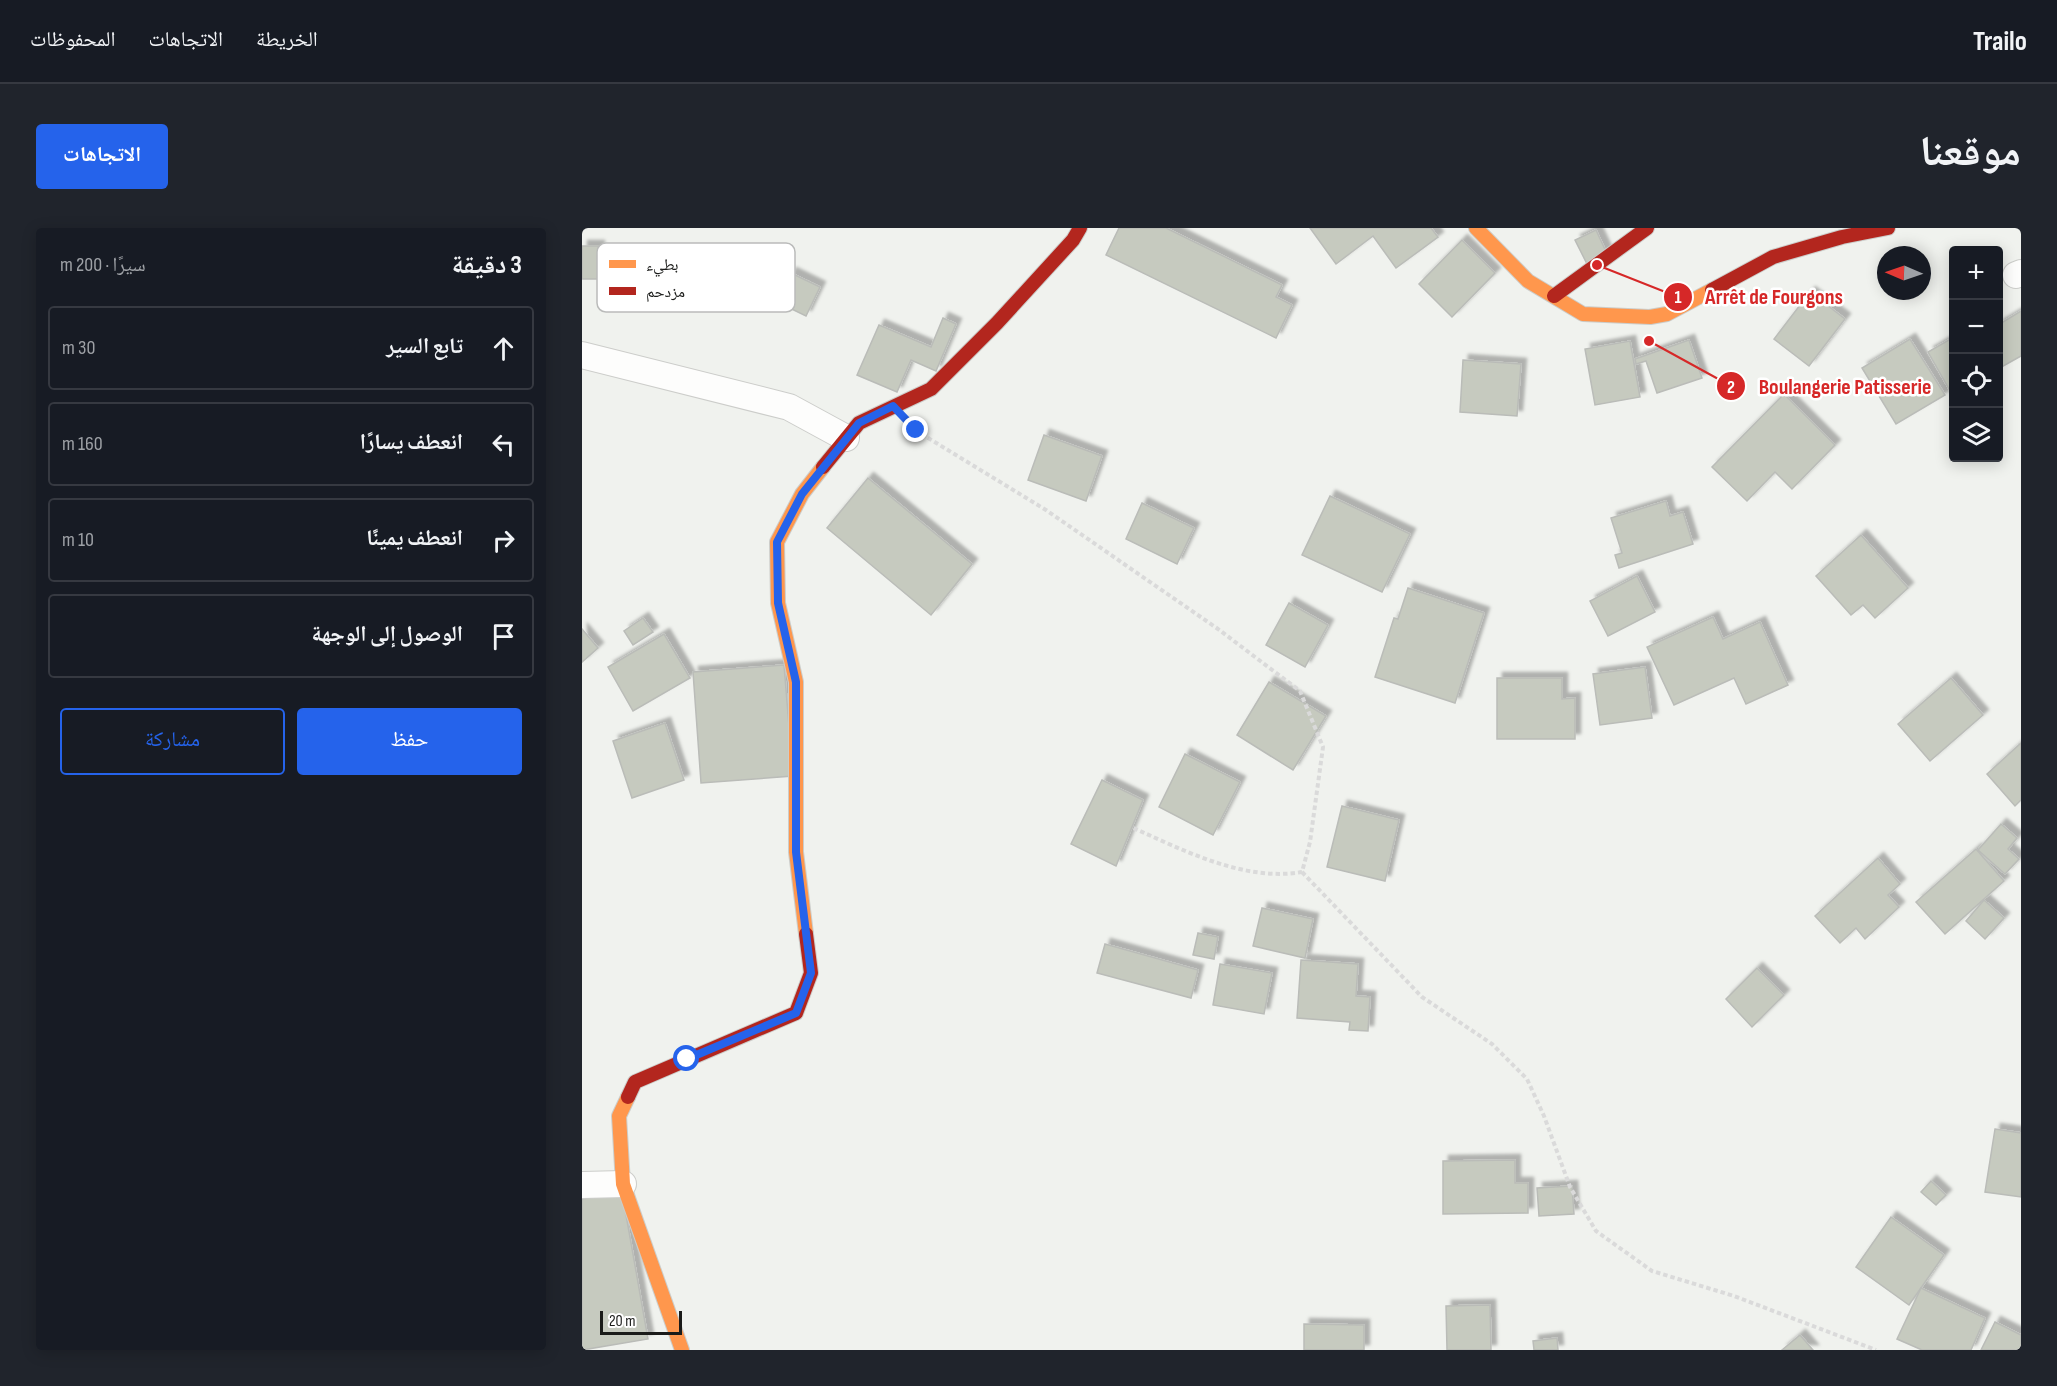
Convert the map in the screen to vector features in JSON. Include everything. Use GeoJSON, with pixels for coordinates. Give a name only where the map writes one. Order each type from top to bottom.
{"type":"FeatureCollection","features":[{"type":"Feature","properties":{"kind":"street"},"geometry":{"type":"LineString","coordinates":[[682,1350],[623,1184],[619,1116],[634,1082],[796,1013],[811,973],[796,852],[796,682],[778,603],[777,542],[802,494],[859,423],[931,389],[998,323],[1073,240],[1080,228]]}},
{"type":"Feature","properties":{"kind":"street"},"geometry":{"type":"LineString","coordinates":[[1476,228],[1528,281],[1583,314],[1650,317],[1667,314],[1773,257],[1850,233],[1888,228]]}},
{"type":"Feature","properties":{"kind":"street"},"geometry":{"type":"LineString","coordinates":[[1554,296],[1647,228]]}},
{"type":"Feature","properties":{"kind":"street"},"geometry":{"type":"LineString","coordinates":[[582,355],[789,407],[846,438]]}},
{"type":"Feature","properties":{"kind":"street"},"geometry":{"type":"LineString","coordinates":[[582,1185],[623,1184]]}},
{"type":"Feature","properties":{"kind":"path"},"geometry":{"type":"LineString","coordinates":[[893,406],[916,430],[1047,510],[1218,629],[1300,691],[1323,747],[1310,842],[1302,872]]}},
{"type":"Feature","properties":{"kind":"path"},"geometry":{"type":"LineString","coordinates":[[1131,827],[1202,857],[1256,872],[1280,876],[1302,872]]}},
{"type":"Feature","properties":{"kind":"path"},"geometry":{"type":"LineString","coordinates":[[1302,872],[1422,997],[1492,1044],[1527,1079],[1544,1116],[1570,1187],[1596,1231],[1652,1271],[1734,1296],[1876,1350]]}},
{"type":"Feature","properties":{"kind":"building"},"geometry":{"type":"Polygon","coordinates":[[[1119,228],[1166,228],[1282,285],[1276,297],[1292,305],[1276,338],[1106,255],[1119,228]]]}},
{"type":"Feature","properties":{"kind":"building"},"geometry":{"type":"Polygon","coordinates":[[[1310,228],[1431,228],[1438,237],[1396,268],[1373,236],[1336,264],[1310,228]]]}},
{"type":"Feature","properties":{"kind":"building"},"geometry":{"type":"Polygon","coordinates":[[[1596,230],[1608,256],[1588,266],[1575,240],[1596,230]]]}},
{"type":"Feature","properties":{"kind":"building"},"geometry":{"type":"Polygon","coordinates":[[[1462,240],[1495,273],[1452,317],[1419,284],[1462,240]]]}},
{"type":"Feature","properties":{"kind":"building"},"geometry":{"type":"Polygon","coordinates":[[[582,246],[597,246],[597,279],[582,279],[582,246]]]}},
{"type":"Feature","properties":{"kind":"building"},"geometry":{"type":"Polygon","coordinates":[[[795,275],[820,287],[806,316],[795,311],[795,275]]]}},
{"type":"Feature","properties":{"kind":"building"},"geometry":{"type":"Polygon","coordinates":[[[1810,292],[1845,319],[1809,366],[1774,339],[1810,292]]]}},
{"type":"Feature","properties":{"kind":"building"},"geometry":{"type":"Polygon","coordinates":[[[2021,311],[2021,356],[2003,366],[2003,354],[2003,322],[2021,311]]]}},
{"type":"Feature","properties":{"kind":"building"},"geometry":{"type":"Polygon","coordinates":[[[943,318],[956,324],[936,371],[911,360],[897,392],[857,375],[879,325],[931,347],[943,318]]]}},
{"type":"Feature","properties":{"kind":"building"},"geometry":{"type":"Polygon","coordinates":[[[1910,339],[1945,395],[1896,424],[1862,368],[1910,339]]]}},
{"type":"Feature","properties":{"kind":"building"},"geometry":{"type":"Polygon","coordinates":[[[1689,340],[1702,378],[1657,393],[1646,361],[1636,364],[1635,359],[1689,340]]]}},
{"type":"Feature","properties":{"kind":"building"},"geometry":{"type":"Polygon","coordinates":[[[1949,340],[1949,389],[1928,352],[1949,340]]]}},
{"type":"Feature","properties":{"kind":"building"},"geometry":{"type":"Polygon","coordinates":[[[1630,341],[1640,397],[1595,405],[1585,349],[1630,341]]]}},
{"type":"Feature","properties":{"kind":"building"},"geometry":{"type":"Polygon","coordinates":[[[1463,360],[1521,364],[1517,416],[1460,412],[1463,360]]]}},
{"type":"Feature","properties":{"kind":"building"},"geometry":{"type":"Polygon","coordinates":[[[1784,394],[1835,445],[1792,489],[1775,472],[1747,501],[1712,467],[1784,394]]]}},
{"type":"Feature","properties":{"kind":"building"},"geometry":{"type":"Polygon","coordinates":[[[1044,435],[1102,456],[1086,501],[1028,480],[1044,435]]]}},
{"type":"Feature","properties":{"kind":"building"},"geometry":{"type":"Polygon","coordinates":[[[868,478],[972,564],[931,615],[827,528],[868,478]]]}},
{"type":"Feature","properties":{"kind":"building"},"geometry":{"type":"Polygon","coordinates":[[[1330,496],[1410,534],[1382,592],[1302,555],[1330,496]]]}},
{"type":"Feature","properties":{"kind":"building"},"geometry":{"type":"Polygon","coordinates":[[[1666,501],[1670,516],[1683,512],[1693,544],[1619,568],[1615,555],[1622,553],[1611,518],[1666,501]]]}},
{"type":"Feature","properties":{"kind":"building"},"geometry":{"type":"Polygon","coordinates":[[[1142,503],[1194,528],[1177,564],[1126,539],[1142,503]]]}},
{"type":"Feature","properties":{"kind":"building"},"geometry":{"type":"Polygon","coordinates":[[[1861,535],[1908,588],[1875,618],[1863,605],[1851,615],[1816,576],[1861,535]]]}},
{"type":"Feature","properties":{"kind":"building"},"geometry":{"type":"Polygon","coordinates":[[[1637,576],[1655,612],[1608,636],[1590,601],[1637,576]]]}},
{"type":"Feature","properties":{"kind":"building"},"geometry":{"type":"Polygon","coordinates":[[[1408,588],[1484,613],[1455,703],[1375,677],[1394,618],[1398,619],[1408,588]]]}},
{"type":"Feature","properties":{"kind":"building"},"geometry":{"type":"Polygon","coordinates":[[[1289,603],[1328,625],[1305,667],[1266,645],[1289,603]]]}},
{"type":"Feature","properties":{"kind":"building"},"geometry":{"type":"Polygon","coordinates":[[[1713,617],[1723,639],[1760,622],[1788,685],[1746,704],[1734,678],[1674,705],[1647,647],[1713,617]]]}},
{"type":"Feature","properties":{"kind":"building"},"geometry":{"type":"Polygon","coordinates":[[[643,618],[653,632],[633,645],[624,631],[643,618]]]}},
{"type":"Feature","properties":{"kind":"building"},"geometry":{"type":"Polygon","coordinates":[[[582,629],[598,648],[582,662],[582,629]]]}},
{"type":"Feature","properties":{"kind":"building"},"geometry":{"type":"Polygon","coordinates":[[[664,634],[690,678],[633,711],[608,667],[664,634]]]}},
{"type":"Feature","properties":{"kind":"building"},"geometry":{"type":"Polygon","coordinates":[[[784,665],[793,776],[701,783],[693,672],[784,665]]]}},
{"type":"Feature","properties":{"kind":"building"},"geometry":{"type":"Polygon","coordinates":[[[1645,667],[1652,718],[1600,725],[1593,674],[1645,667]]]}},
{"type":"Feature","properties":{"kind":"building"},"geometry":{"type":"Polygon","coordinates":[[[1497,678],[1562,678],[1562,699],[1575,698],[1575,739],[1497,739],[1497,678]]]}},
{"type":"Feature","properties":{"kind":"building"},"geometry":{"type":"Polygon","coordinates":[[[1951,678],[1983,715],[1930,761],[1898,724],[1951,678]]]}},
{"type":"Feature","properties":{"kind":"building"},"geometry":{"type":"Polygon","coordinates":[[[1269,682],[1326,716],[1293,770],[1237,735],[1269,682]]]}},
{"type":"Feature","properties":{"kind":"building"},"geometry":{"type":"Polygon","coordinates":[[[665,723],[684,780],[632,798],[613,741],[665,723]]]}},
{"type":"Feature","properties":{"kind":"building"},"geometry":{"type":"Polygon","coordinates":[[[2021,743],[2021,800],[2015,806],[1987,774],[2021,743]]]}},
{"type":"Feature","properties":{"kind":"building"},"geometry":{"type":"Polygon","coordinates":[[[1185,754],[1240,782],[1213,835],[1159,807],[1185,754]]]}},
{"type":"Feature","properties":{"kind":"building"},"geometry":{"type":"Polygon","coordinates":[[[1102,780],[1143,800],[1116,866],[1071,844],[1102,780]]]}},
{"type":"Feature","properties":{"kind":"building"},"geometry":{"type":"Polygon","coordinates":[[[1342,806],[1399,820],[1385,881],[1327,867],[1342,806]]]}},
{"type":"Feature","properties":{"kind":"building"},"geometry":{"type":"Polygon","coordinates":[[[2001,824],[2017,838],[2008,849],[2019,859],[2005,874],[1978,850],[2001,824]]]}},
{"type":"Feature","properties":{"kind":"building"},"geometry":{"type":"Polygon","coordinates":[[[1976,849],[2004,881],[1945,934],[1916,902],[1976,849]]]}},
{"type":"Feature","properties":{"kind":"building"},"geometry":{"type":"Polygon","coordinates":[[[1878,858],[1900,884],[1888,895],[1899,907],[1865,939],[1856,928],[1840,943],[1815,916],[1878,858]]]}},
{"type":"Feature","properties":{"kind":"building"},"geometry":{"type":"Polygon","coordinates":[[[1984,900],[2004,918],[1985,939],[1966,921],[1984,900]]]}},
{"type":"Feature","properties":{"kind":"building"},"geometry":{"type":"Polygon","coordinates":[[[1262,908],[1313,919],[1305,958],[1253,946],[1262,908]]]}},
{"type":"Feature","properties":{"kind":"building"},"geometry":{"type":"Polygon","coordinates":[[[1198,933],[1218,937],[1214,959],[1193,955],[1198,933]]]}},
{"type":"Feature","properties":{"kind":"building"},"geometry":{"type":"Polygon","coordinates":[[[1105,944],[1198,970],[1191,998],[1097,973],[1105,944]]]}},
{"type":"Feature","properties":{"kind":"building"},"geometry":{"type":"Polygon","coordinates":[[[1301,960],[1358,964],[1356,996],[1370,997],[1368,1031],[1349,1030],[1350,1022],[1297,1018],[1301,960]]]}},
{"type":"Feature","properties":{"kind":"building"},"geometry":{"type":"Polygon","coordinates":[[[1220,964],[1272,973],[1264,1014],[1213,1005],[1220,964]]]}},
{"type":"Feature","properties":{"kind":"building"},"geometry":{"type":"Polygon","coordinates":[[[1757,968],[1784,995],[1752,1027],[1726,999],[1757,968]]]}},
{"type":"Feature","properties":{"kind":"building"},"geometry":{"type":"Polygon","coordinates":[[[1995,1129],[2021,1133],[2021,1197],[1985,1192],[1995,1129]]]}},
{"type":"Feature","properties":{"kind":"building"},"geometry":{"type":"Polygon","coordinates":[[[1515,1160],[1515,1183],[1528,1183],[1528,1213],[1443,1214],[1443,1161],[1515,1160]]]}},
{"type":"Feature","properties":{"kind":"building"},"geometry":{"type":"Polygon","coordinates":[[[1931,1181],[1946,1195],[1936,1205],[1921,1192],[1931,1181]]]}},
{"type":"Feature","properties":{"kind":"building"},"geometry":{"type":"Polygon","coordinates":[[[1572,1186],[1574,1214],[1539,1216],[1537,1188],[1572,1186]]]}},
{"type":"Feature","properties":{"kind":"building"},"geometry":{"type":"Polygon","coordinates":[[[622,1192],[648,1339],[582,1350],[582,1199],[622,1192]]]}},
{"type":"Feature","properties":{"kind":"building"},"geometry":{"type":"Polygon","coordinates":[[[1891,1217],[1944,1255],[1909,1305],[1856,1267],[1891,1217]]]}},
{"type":"Feature","properties":{"kind":"building"},"geometry":{"type":"Polygon","coordinates":[[[1921,1288],[1985,1318],[1971,1350],[1922,1350],[1897,1339],[1921,1288]]]}},
{"type":"Feature","properties":{"kind":"building"},"geometry":{"type":"Polygon","coordinates":[[[1490,1305],[1491,1350],[1447,1350],[1446,1306],[1490,1305]]]}},
{"type":"Feature","properties":{"kind":"building"},"geometry":{"type":"Polygon","coordinates":[[[1995,1322],[2021,1335],[2021,1350],[1981,1350],[1995,1322]]]}},
{"type":"Feature","properties":{"kind":"building"},"geometry":{"type":"Polygon","coordinates":[[[1304,1324],[1364,1325],[1364,1350],[1304,1350],[1304,1324]]]}},
{"type":"Feature","properties":{"kind":"building"},"geometry":{"type":"Polygon","coordinates":[[[1800,1335],[1813,1350],[1782,1350],[1800,1335]]]}},
{"type":"Feature","properties":{"kind":"building"},"geometry":{"type":"Polygon","coordinates":[[[1557,1338],[1558,1350],[1534,1350],[1533,1341],[1557,1338]]]}},
{"type":"Feature","properties":{"kind":"traffic: slow"},"geometry":{"type":"LineString","coordinates":[[1476,228],[1528,281],[1583,314],[1650,317],[1667,314],[1712,290]]}},
{"type":"Feature","properties":{"kind":"traffic: slow"},"geometry":{"type":"LineString","coordinates":[[806,934],[796,852],[796,682],[778,603],[777,542],[802,494],[823,467]]}},
{"type":"Feature","properties":{"kind":"traffic: slow"},"geometry":{"type":"LineString","coordinates":[[628,1097],[619,1116],[623,1184],[682,1350]]}},
{"type":"Feature","properties":{"kind":"traffic: jam"},"geometry":{"type":"LineString","coordinates":[[823,467],[859,423],[931,389],[997,323],[1073,240],[1080,228]]}},
{"type":"Feature","properties":{"kind":"traffic: jam"},"geometry":{"type":"LineString","coordinates":[[1554,296],[1647,228]]}},
{"type":"Feature","properties":{"kind":"traffic: jam"},"geometry":{"type":"LineString","coordinates":[[1712,290],[1773,257],[1842,237],[1888,228]]}},
{"type":"Feature","properties":{"kind":"traffic: jam"},"geometry":{"type":"LineString","coordinates":[[628,1097],[635,1082],[796,1013],[811,973],[806,934]]}},
{"type":"Feature","properties":{"kind":"place","name":"Arrêt de Fourgons"},"geometry":{"type":"Point","coordinates":[1597,265]}},
{"type":"Feature","properties":{"kind":"place","name":"Boulangerie Patisserie"},"geometry":{"type":"Point","coordinates":[1649,341]}},
{"type":"Feature","properties":{"kind":"route"},"geometry":{"type":"LineString","coordinates":[[687,1059],[796,1013],[811,973],[796,852],[798,763],[796,682],[778,603],[777,542],[802,494],[859,423],[893,406],[916,430]]}}]}
